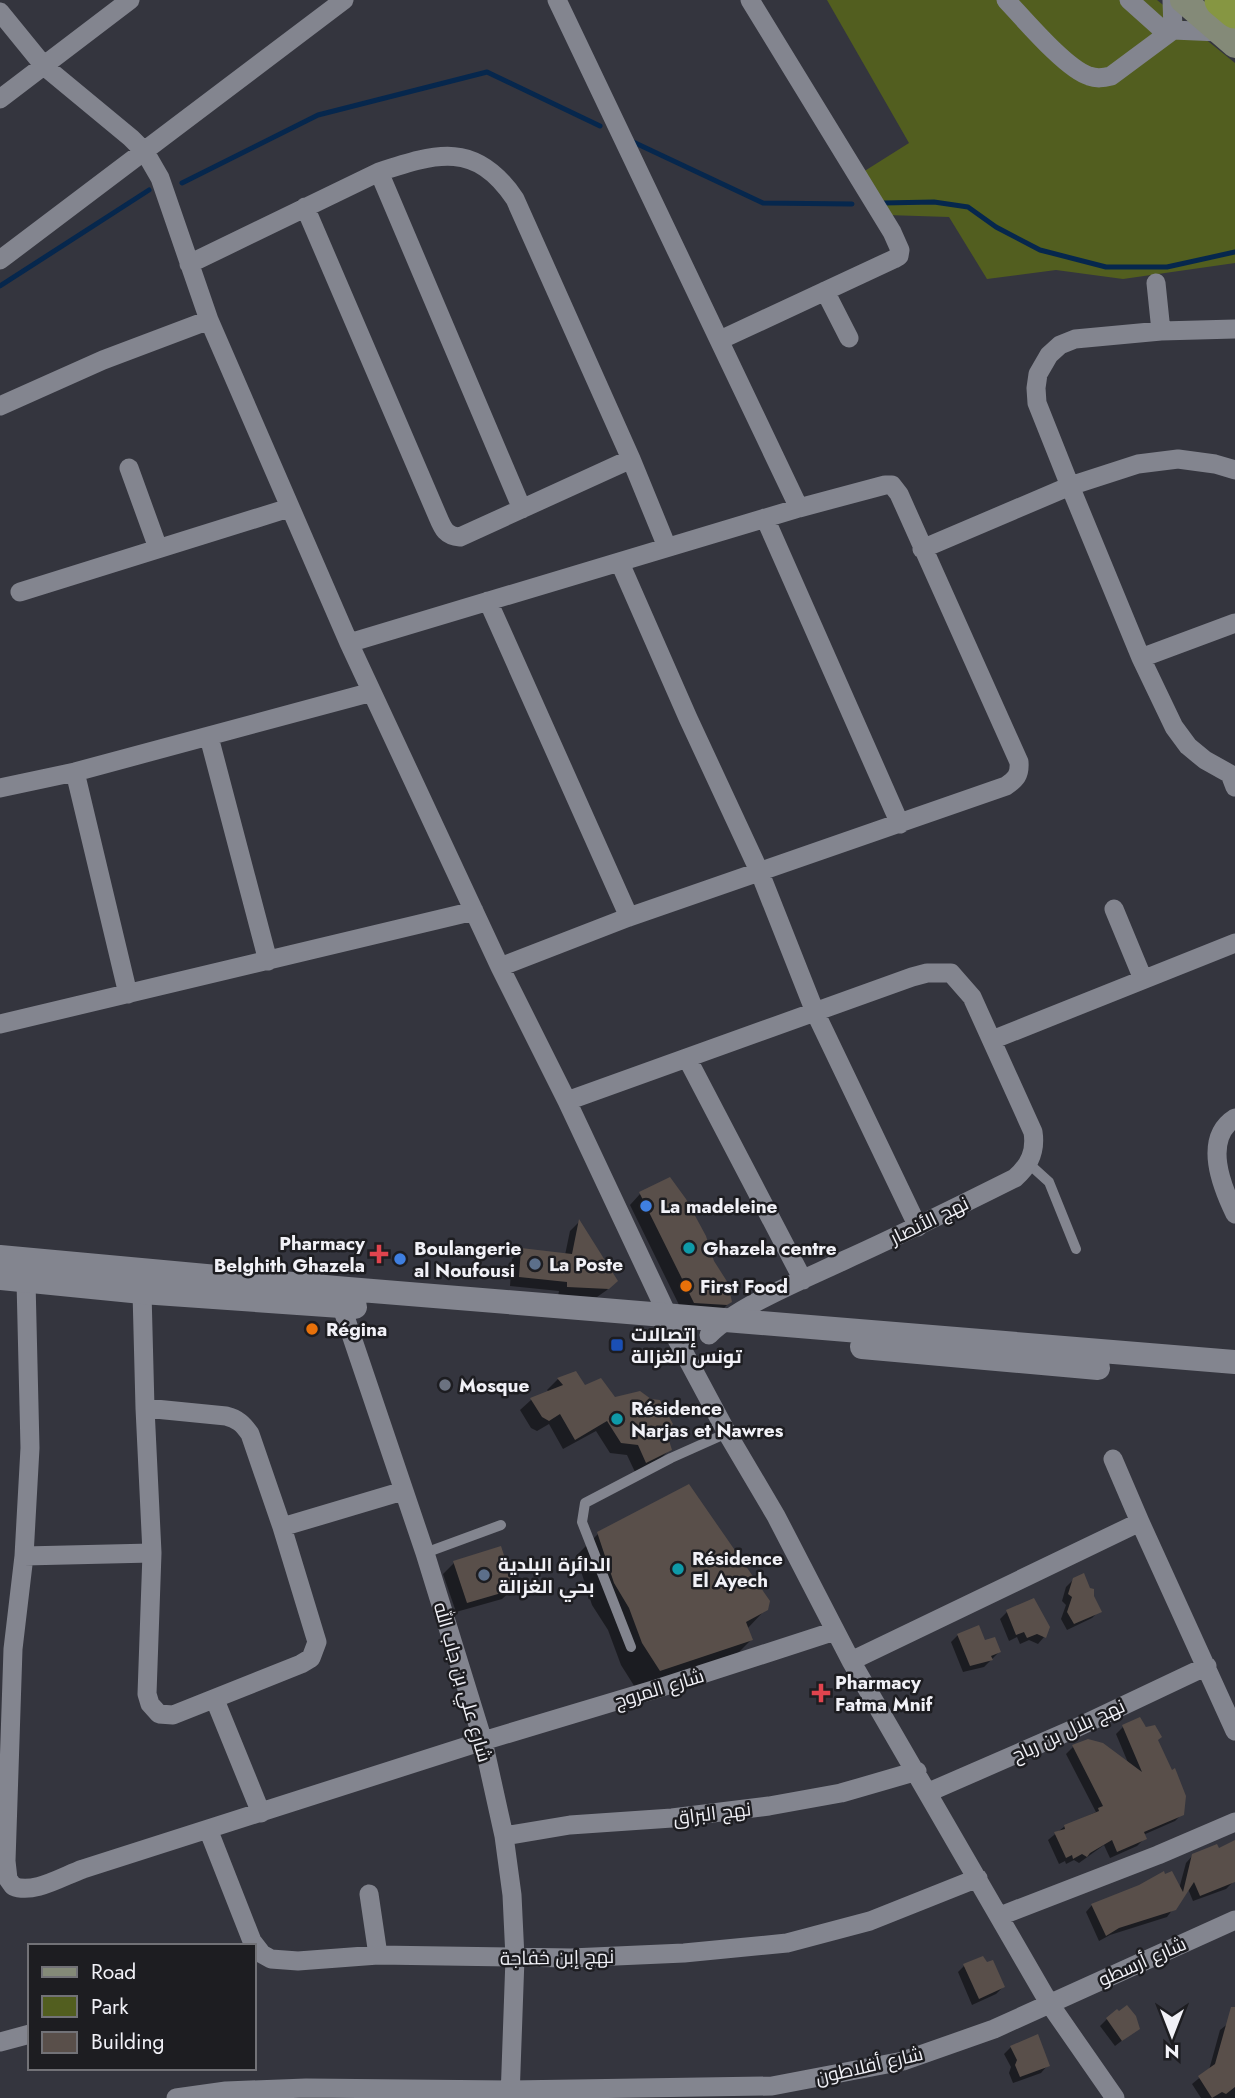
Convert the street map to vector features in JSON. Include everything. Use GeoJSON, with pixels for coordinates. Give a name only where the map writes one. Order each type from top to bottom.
{"type":"FeatureCollection","features":[{"type":"Feature","properties":{"kind":"main road"},"geometry":{"type":"LineString","coordinates":[[1183,0],[1228,22]]}},
{"type":"Feature","properties":{"kind":"street"},"geometry":{"type":"LineString","coordinates":[[0,99],[130,0]]}},
{"type":"Feature","properties":{"kind":"street"},"geometry":{"type":"LineString","coordinates":[[0,260],[344,0]]}},
{"type":"Feature","properties":{"kind":"street"},"geometry":{"type":"LineString","coordinates":[[720,340],[894,259],[899,256],[900,250],[892,232],[750,0]]}},
{"type":"Feature","properties":{"kind":"street"},"geometry":{"type":"LineString","coordinates":[[1006,0],[1072,66],[1087,76],[1099,79],[1111,76],[1170,32],[1228,22]]}},
{"type":"Feature","properties":{"kind":"street"},"geometry":{"type":"LineString","coordinates":[[1129,0],[1170,32]]}},
{"type":"Feature","properties":{"kind":"street"},"geometry":{"type":"LineString","coordinates":[[1170,32],[1172,0]]}},
{"type":"Feature","properties":{"kind":"street"},"geometry":{"type":"LineString","coordinates":[[560,1],[799,508]]}},
{"type":"Feature","properties":{"kind":"street"},"geometry":{"type":"LineString","coordinates":[[0,12],[44,66],[119,126],[145,152],[160,178],[209,320],[349,643],[671,1325],[727,1433],[776,1516],[851,1661],[1049,2003],[1115,2098]]}},
{"type":"Feature","properties":{"kind":"street"},"geometry":{"type":"LineString","coordinates":[[189,264],[379,172],[444,155],[471,160],[488,168],[504,182],[515,199],[631,459],[667,547]]}},
{"type":"Feature","properties":{"kind":"street"},"geometry":{"type":"LineString","coordinates":[[379,172],[522,509]]}},
{"type":"Feature","properties":{"kind":"street"},"geometry":{"type":"LineString","coordinates":[[305,207],[444,531],[451,537],[460,537],[631,459]]}},
{"type":"Feature","properties":{"kind":"street"},"geometry":{"type":"LineString","coordinates":[[1156,283],[1161,331]]}},
{"type":"Feature","properties":{"kind":"street"},"geometry":{"type":"LineString","coordinates":[[825,291],[849,338]]}},
{"type":"Feature","properties":{"kind":"street"},"geometry":{"type":"LineString","coordinates":[[0,406],[103,360],[209,320]]}},
{"type":"Feature","properties":{"kind":"street"},"geometry":{"type":"LineString","coordinates":[[1233,778],[1188,746],[1174,727],[1141,658],[1070,486],[1037,403],[1036,388],[1042,365],[1060,345],[1075,339],[1161,331],[1235,329]]}},
{"type":"Feature","properties":{"kind":"street"},"geometry":{"type":"LineString","coordinates":[[922,549],[1070,486],[1138,464],[1178,459],[1215,464],[1235,470]]}},
{"type":"Feature","properties":{"kind":"street"},"geometry":{"type":"LineString","coordinates":[[129,468],[158,548]]}},
{"type":"Feature","properties":{"kind":"street"},"geometry":{"type":"LineString","coordinates":[[349,643],[799,508],[892,485],[899,494],[1019,762],[1020,771],[1016,780],[900,824],[629,917],[500,967]]}},
{"type":"Feature","properties":{"kind":"street"},"geometry":{"type":"LineString","coordinates":[[20,592],[289,508]]}},
{"type":"Feature","properties":{"kind":"street"},"geometry":{"type":"LineString","coordinates":[[765,518],[900,824]]}},
{"type":"Feature","properties":{"kind":"street"},"geometry":{"type":"LineString","coordinates":[[620,562],[760,873],[815,1012],[918,1227]]}},
{"type":"Feature","properties":{"kind":"street"},"geometry":{"type":"LineString","coordinates":[[488,601],[629,917]]}},
{"type":"Feature","properties":{"kind":"street"},"geometry":{"type":"LineString","coordinates":[[1141,658],[1235,623]]}},
{"type":"Feature","properties":{"kind":"street"},"geometry":{"type":"LineString","coordinates":[[0,788],[75,772],[372,692]]}},
{"type":"Feature","properties":{"kind":"street"},"geometry":{"type":"LineString","coordinates":[[209,737],[268,961]]}},
{"type":"Feature","properties":{"kind":"street"},"geometry":{"type":"LineString","coordinates":[[75,772],[128,994]]}},
{"type":"Feature","properties":{"kind":"street"},"geometry":{"type":"LineString","coordinates":[[1114,909],[1143,978]]}},
{"type":"Feature","properties":{"kind":"street"},"geometry":{"type":"LineString","coordinates":[[0,1024],[474,911]]}},
{"type":"Feature","properties":{"kind":"street"},"geometry":{"type":"LineString","coordinates":[[992,1040],[1235,943]]}},
{"type":"Feature","properties":{"kind":"street"},"geometry":{"type":"LineString","coordinates":[[567,1101],[912,977],[927,973],[951,973],[972,996],[1033,1132],[1035,1145],[1028,1163]]}},
{"type":"Feature","properties":{"kind":"street"},"geometry":{"type":"LineString","coordinates":[[687,1058],[803,1280]]}},
{"type":"Feature","properties":{"kind":"street"},"geometry":{"type":"LineString","coordinates":[[1235,1118],[1227,1123],[1219,1143],[1217,1168],[1222,1187],[1235,1214]]}},
{"type":"Feature","properties":{"kind":"street","name":"نهج الأنصار"},"geometry":{"type":"LineString","coordinates":[[716,1328],[803,1280],[1015,1178],[1028,1163]]}},
{"type":"Feature","properties":{"kind":"street"},"geometry":{"type":"LineString","coordinates":[[0,1256],[338,1297],[716,1328],[1235,1378]]}},
{"type":"Feature","properties":{"kind":"street"},"geometry":{"type":"LineString","coordinates":[[0,1278],[142,1292],[338,1297]]}},
{"type":"Feature","properties":{"kind":"street"},"geometry":{"type":"LineString","coordinates":[[26,1281],[30,1448],[24,1556],[152,1553]]}},
{"type":"Feature","properties":{"kind":"street"},"geometry":{"type":"LineString","coordinates":[[142,1292],[145,1408],[152,1553],[147,1693],[150,1704],[159,1714],[173,1715],[301,1664],[311,1658],[316,1651],[317,1642],[250,1434],[238,1419],[226,1416],[145,1408]]}},
{"type":"Feature","properties":{"kind":"street","name":"شارع علي بن جاب الله"},"geometry":{"type":"LineString","coordinates":[[338,1297],[425,1553],[483,1741],[504,1836],[512,1895],[515,1958],[510,2094]]}},
{"type":"Feature","properties":{"kind":"street"},"geometry":{"type":"LineString","coordinates":[[716,1328],[944,1336],[1235,1362]]}},
{"type":"Feature","properties":{"kind":"street"},"geometry":{"type":"LineString","coordinates":[[1113,1459],[1235,1731]]}},
{"type":"Feature","properties":{"kind":"street"},"geometry":{"type":"LineString","coordinates":[[282,1527],[403,1491]]}},
{"type":"Feature","properties":{"kind":"street"},"geometry":{"type":"LineString","coordinates":[[851,1661],[1140,1522]]}},
{"type":"Feature","properties":{"kind":"street","name":"شارع المروج"},"geometry":{"type":"LineString","coordinates":[[24,1556],[12,1662],[6,1871],[13,1886],[26,1889],[483,1741],[835,1631]]}},
{"type":"Feature","properties":{"kind":"street","name":"نهج بلال بن رباح"},"geometry":{"type":"LineString","coordinates":[[929,1792],[1076,1728],[1207,1666]]}},
{"type":"Feature","properties":{"kind":"street"},"geometry":{"type":"LineString","coordinates":[[215,1700],[261,1812]]}},
{"type":"Feature","properties":{"kind":"street","name":"نهج البراق"},"geometry":{"type":"LineString","coordinates":[[504,1836],[570,1825],[672,1818],[769,1806],[841,1793],[917,1771]]}},
{"type":"Feature","properties":{"kind":"street"},"geometry":{"type":"LineString","coordinates":[[1000,1916],[1235,1822]]}},
{"type":"Feature","properties":{"kind":"street","name":"نهج إبن خفاجة"},"geometry":{"type":"LineString","coordinates":[[208,1829],[254,1944]]}},
{"type":"Feature","properties":{"kind":"street","name":"نهج إبن خفاجة"},"geometry":{"type":"LineString","coordinates":[[256,1946],[262,1954],[278,1960],[298,1961],[378,1955],[515,1958],[684,1953],[787,1943],[870,1921],[978,1878]]}},
{"type":"Feature","properties":{"kind":"street"},"geometry":{"type":"LineString","coordinates":[[369,1894],[378,1955]]}},
{"type":"Feature","properties":{"kind":"street","name":"شارع أرسطو"},"geometry":{"type":"LineString","coordinates":[[1049,2003],[1235,1920]]}},
{"type":"Feature","properties":{"kind":"street","name":"شارع أفلاطون"},"geometry":{"type":"LineString","coordinates":[[176,2098],[308,2093],[773,2092],[903,2061],[994,2029],[1049,2003]]}},
{"type":"Feature","properties":{"kind":"street"},"geometry":{"type":"LineString","coordinates":[[0,2042],[28,2035]]}},
{"type":"Feature","properties":{"kind":"lane"},"geometry":{"type":"LineString","coordinates":[[1028,1163],[1049,1182],[1076,1249]]}},
{"type":"Feature","properties":{"kind":"lane"},"geometry":{"type":"LineString","coordinates":[[631,1647],[582,1522],[586,1503],[671,1458],[727,1433]]}},
{"type":"Feature","properties":{"kind":"lane"},"geometry":{"type":"LineString","coordinates":[[425,1553],[501,1525]]}},
{"type":"Feature","properties":{"kind":"green space"},"geometry":{"type":"Polygon","coordinates":[[[827,0],[1157,0],[1235,63],[1235,263],[1123,279],[1056,270],[987,279],[949,217],[887,215],[863,172],[909,143],[827,0]]]}},
{"type":"Feature","properties":{"kind":"building","name":"Ghazela centre"},"geometry":{"type":"Polygon","coordinates":[[[670,1177],[686,1199],[706,1236],[714,1261],[728,1283],[732,1302],[727,1305],[694,1303],[639,1192],[670,1177]]]}},
{"type":"Feature","properties":{"kind":"building"},"geometry":{"type":"Polygon","coordinates":[[[579,1219],[618,1281],[609,1289],[567,1287],[567,1282],[519,1277],[521,1248],[572,1254],[579,1219]]]}},
{"type":"Feature","properties":{"kind":"building","name":"Résidence Narjas et Nawres"},"geometry":{"type":"Polygon","coordinates":[[[576,1371],[585,1385],[601,1378],[615,1397],[640,1391],[651,1399],[660,1400],[673,1424],[666,1431],[672,1450],[646,1463],[638,1445],[621,1443],[607,1421],[575,1440],[560,1414],[549,1421],[542,1417],[530,1398],[563,1385],[557,1378],[576,1371]]]}},
{"type":"Feature","properties":{"kind":"building","name":"Résidence El Ayech"},"geometry":{"type":"Polygon","coordinates":[[[689,1484],[770,1601],[768,1610],[746,1622],[753,1640],[660,1671],[642,1643],[629,1608],[614,1583],[597,1532],[689,1484]]]}},
{"type":"Feature","properties":{"kind":"building","name":"الدائرة البلدية بحي الغزالة"},"geometry":{"type":"Polygon","coordinates":[[[501,1546],[515,1589],[467,1603],[453,1561],[501,1546]]]}},
{"type":"Feature","properties":{"kind":"building"},"geometry":{"type":"Polygon","coordinates":[[[1084,1573],[1090,1588],[1094,1589],[1094,1596],[1102,1612],[1074,1624],[1067,1612],[1072,1597],[1068,1594],[1073,1578],[1084,1573]]]}},
{"type":"Feature","properties":{"kind":"building"},"geometry":{"type":"Polygon","coordinates":[[[1034,1598],[1050,1627],[1046,1638],[1037,1634],[1027,1638],[1024,1632],[1016,1635],[1006,1610],[1034,1598]]]}},
{"type":"Feature","properties":{"kind":"building"},"geometry":{"type":"Polygon","coordinates":[[[979,1625],[985,1640],[995,1637],[1001,1652],[991,1656],[993,1660],[970,1666],[957,1634],[979,1625]]]}},
{"type":"Feature","properties":{"kind":"building"},"geometry":{"type":"Polygon","coordinates":[[[1140,1717],[1146,1727],[1155,1725],[1162,1737],[1158,1740],[1172,1770],[1175,1768],[1186,1796],[1184,1815],[1144,1832],[1147,1839],[1117,1852],[1112,1840],[1087,1857],[1082,1854],[1073,1859],[1072,1855],[1066,1858],[1054,1832],[1065,1829],[1064,1825],[1099,1811],[1098,1808],[1103,1806],[1072,1745],[1088,1739],[1103,1743],[1142,1772],[1122,1725],[1140,1717]]]}},
{"type":"Feature","properties":{"kind":"building"},"geometry":{"type":"Polygon","coordinates":[[[1235,1840],[1235,1882],[1200,1896],[1194,1882],[1176,1910],[1119,1928],[1106,1936],[1091,1904],[1139,1885],[1164,1871],[1165,1874],[1172,1871],[1183,1892],[1192,1854],[1217,1844],[1219,1848],[1235,1840]]]}},
{"type":"Feature","properties":{"kind":"building"},"geometry":{"type":"Polygon","coordinates":[[[983,1956],[987,1962],[993,1960],[1005,1987],[979,1999],[963,1964],[983,1956]]]}},
{"type":"Feature","properties":{"kind":"building"},"geometry":{"type":"Polygon","coordinates":[[[1127,2005],[1136,2016],[1140,2029],[1122,2041],[1106,2018],[1127,2005]]]}},
{"type":"Feature","properties":{"kind":"building"},"geometry":{"type":"Polygon","coordinates":[[[1231,2007],[1235,2007],[1235,2087],[1226,2094],[1222,2092],[1212,2098],[1198,2076],[1215,2064],[1231,2007]]]}},
{"type":"Feature","properties":{"kind":"building"},"geometry":{"type":"Polygon","coordinates":[[[1038,2034],[1050,2066],[1020,2077],[1015,2065],[1017,2060],[1010,2046],[1038,2034]]]}},
{"type":"Feature","properties":{"kind":"waterway"},"geometry":{"type":"LineString","coordinates":[[182,183],[318,115],[487,72],[600,126]]}},
{"type":"Feature","properties":{"kind":"waterway"},"geometry":{"type":"LineString","coordinates":[[631,141],[763,203],[852,204]]}},
{"type":"Feature","properties":{"kind":"waterway"},"geometry":{"type":"LineString","coordinates":[[0,286],[149,190]]}},
{"type":"Feature","properties":{"kind":"waterway"},"geometry":{"type":"LineString","coordinates":[[883,203],[934,202],[968,207],[996,227],[1040,250],[1106,267],[1167,267],[1235,252]]}},
{"type":"Feature","properties":{"kind":"place","name":"La madeleine"},"geometry":{"type":"Point","coordinates":[646,1206]}},
{"type":"Feature","properties":{"kind":"place","name":"Ghazela centre"},"geometry":{"type":"Point","coordinates":[689,1248]}},
{"type":"Feature","properties":{"kind":"place","name":"Pharmacy Belghith Ghazela"},"geometry":{"type":"Point","coordinates":[379,1254]}},
{"type":"Feature","properties":{"kind":"place","name":"Boulangerie al Noufousi"},"geometry":{"type":"Point","coordinates":[400,1259]}},
{"type":"Feature","properties":{"kind":"place","name":"La Poste"},"geometry":{"type":"Point","coordinates":[535,1264]}},
{"type":"Feature","properties":{"kind":"place","name":"First Food"},"geometry":{"type":"Point","coordinates":[686,1286]}},
{"type":"Feature","properties":{"kind":"place","name":"Régina"},"geometry":{"type":"Point","coordinates":[312,1329]}},
{"type":"Feature","properties":{"kind":"place","name":"إتصالات تونس الغزالة"},"geometry":{"type":"Point","coordinates":[617,1345]}},
{"type":"Feature","properties":{"kind":"place","name":"Mosque"},"geometry":{"type":"Point","coordinates":[445,1385]}},
{"type":"Feature","properties":{"kind":"place","name":"Résidence Narjas et Nawres"},"geometry":{"type":"Point","coordinates":[617,1419]}},
{"type":"Feature","properties":{"kind":"place","name":"Résidence El Ayech"},"geometry":{"type":"Point","coordinates":[678,1569]}},
{"type":"Feature","properties":{"kind":"place","name":"الدائرة البلدية بحي الغزالة"},"geometry":{"type":"Point","coordinates":[484,1575]}},
{"type":"Feature","properties":{"kind":"place","name":"Pharmacy Fatma Mnif"},"geometry":{"type":"Point","coordinates":[821,1693]}}]}
